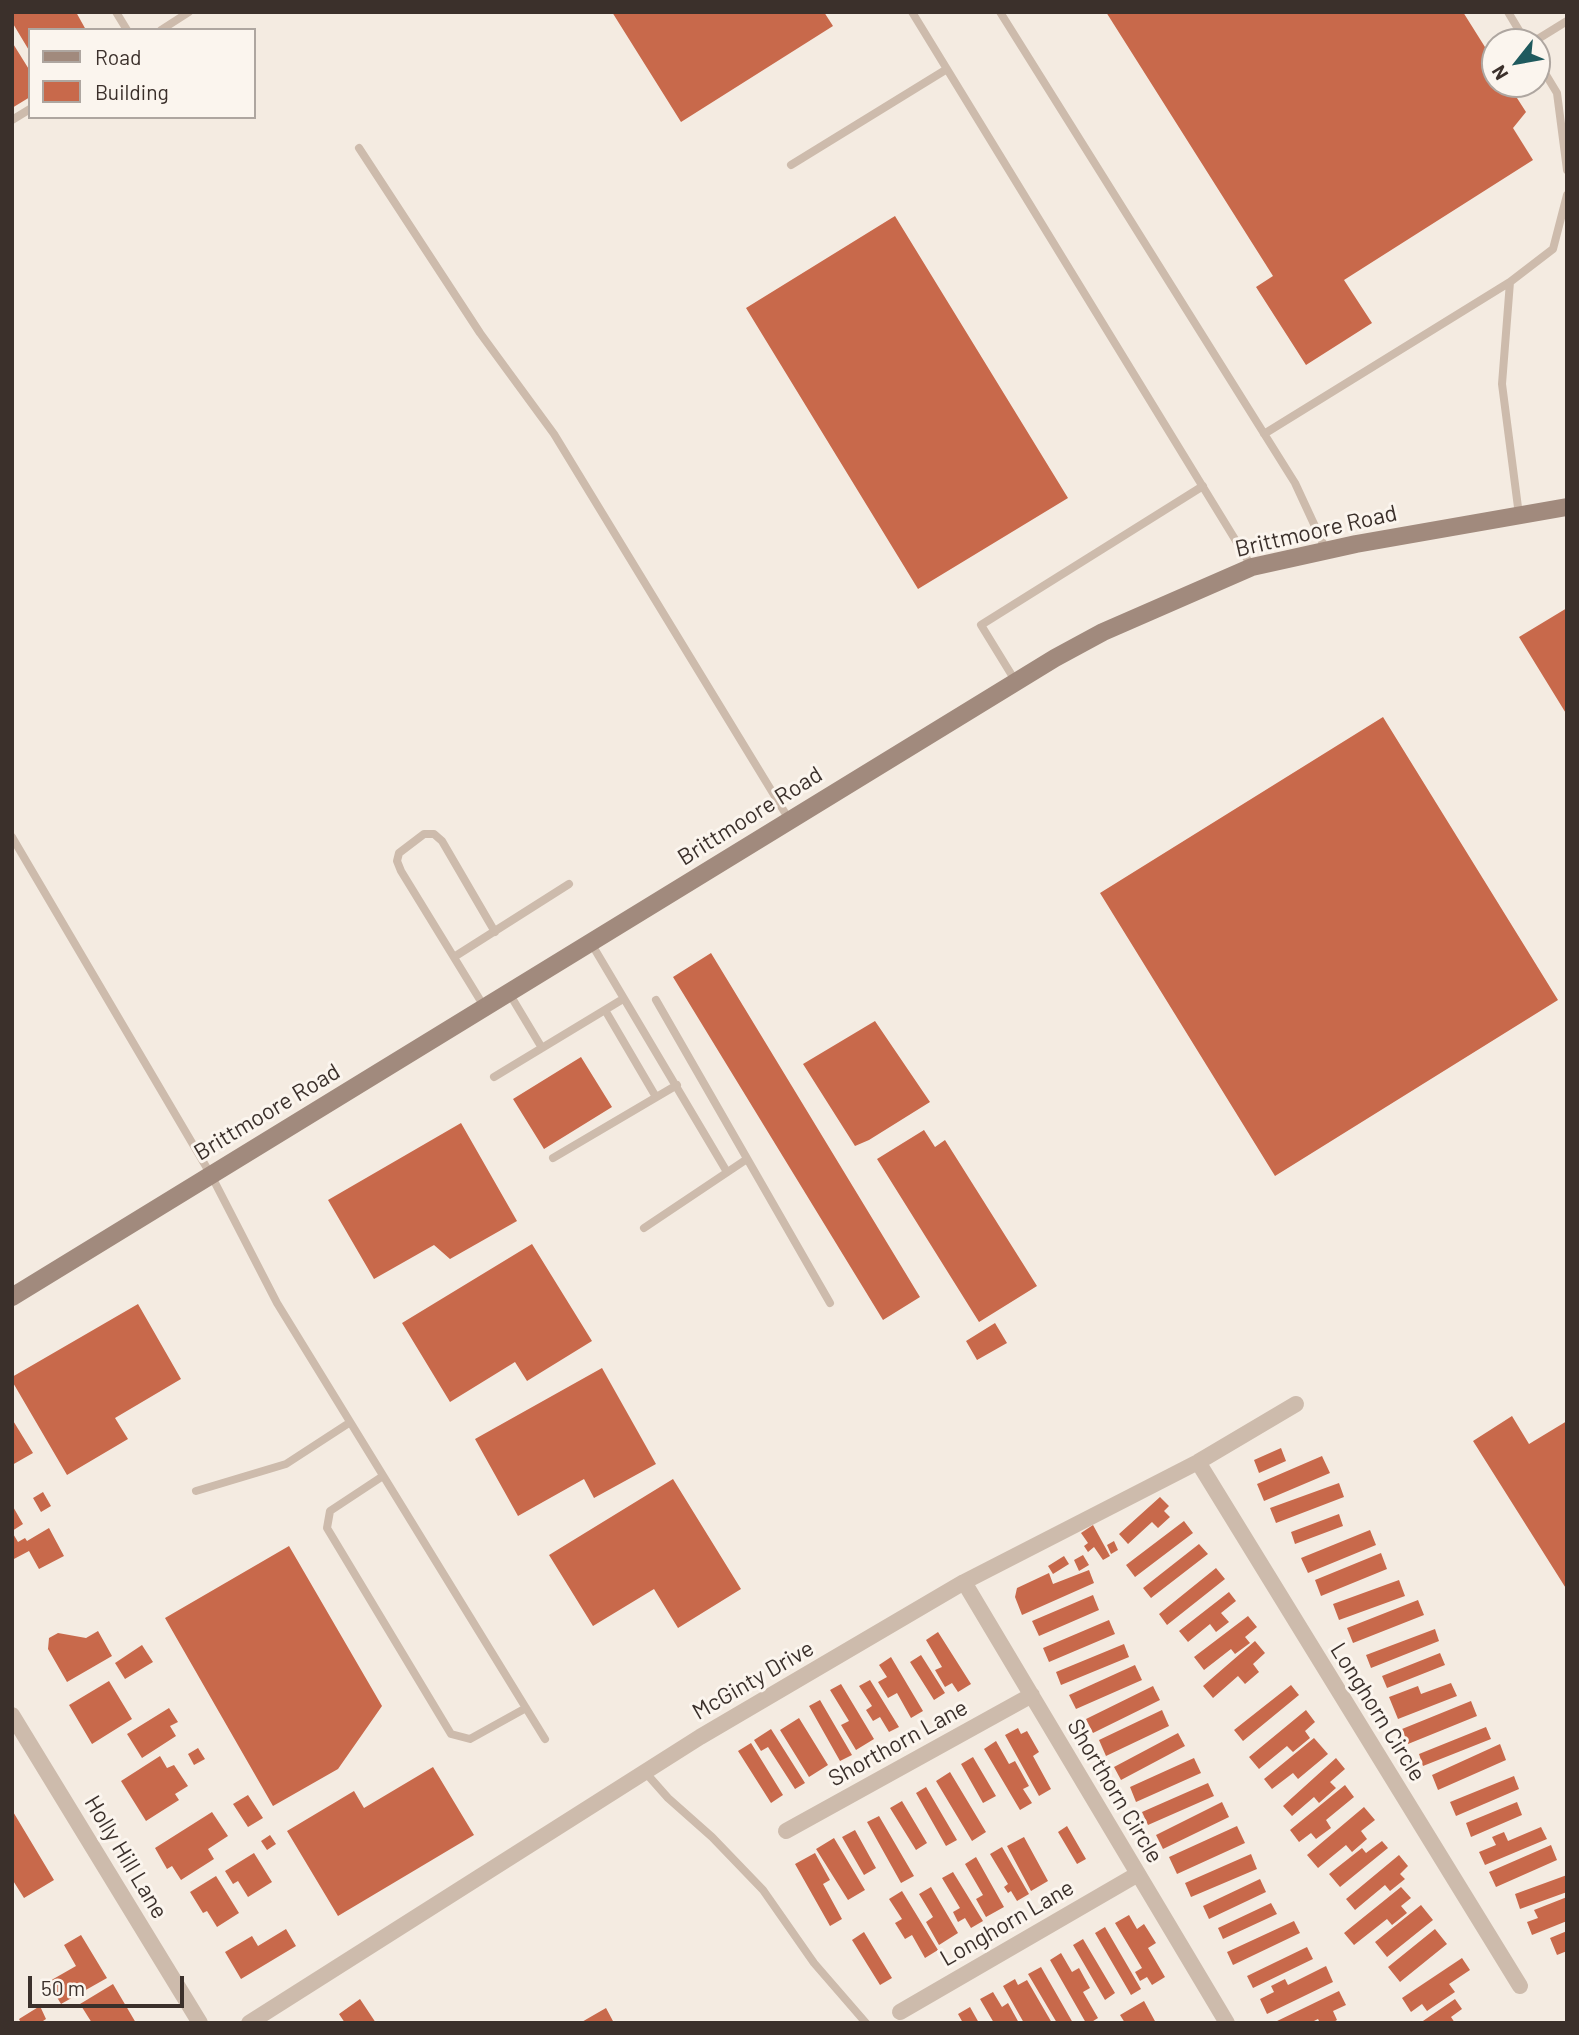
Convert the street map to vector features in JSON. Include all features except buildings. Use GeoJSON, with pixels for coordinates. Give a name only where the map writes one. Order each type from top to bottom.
{"type":"FeatureCollection","features":[{"type":"Feature","properties":{"kind":"main road","name":"Brittmoore Road"},"geometry":{"type":"LineString","coordinates":[[12,1297],[1016,682],[1103,632],[1252,567],[1326,550],[1567,507]]}},
{"type":"Feature","properties":{"kind":"street","name":"McGinty Drive"},"geometry":{"type":"LineString","coordinates":[[249,2023],[700,1737],[964,1582],[1198,1462],[1296,1404]]}},
{"type":"Feature","properties":{"kind":"street","name":"Longhorn Circle"},"geometry":{"type":"LineString","coordinates":[[1198,1462],[1520,1986]]}},
{"type":"Feature","properties":{"kind":"street","name":"Shorthorn Circle"},"geometry":{"type":"LineString","coordinates":[[964,1582],[1227,2023]]}},
{"type":"Feature","properties":{"kind":"street","name":"Shorthorn Lane"},"geometry":{"type":"LineString","coordinates":[[786,1831],[1032,1695]]}},
{"type":"Feature","properties":{"kind":"street","name":"Holly Hill Lane"},"geometry":{"type":"LineString","coordinates":[[12,1715],[201,2023]]}},
{"type":"Feature","properties":{"kind":"street","name":"Longhorn Lane"},"geometry":{"type":"LineString","coordinates":[[900,2012],[1138,1874]]}},
{"type":"Feature","properties":{"kind":"lane"},"geometry":{"type":"LineString","coordinates":[[116,12],[126,28]]}},
{"type":"Feature","properties":{"kind":"lane"},"geometry":{"type":"LineString","coordinates":[[164,28],[189,12]]}},
{"type":"Feature","properties":{"kind":"lane"},"geometry":{"type":"LineString","coordinates":[[912,12],[1252,567]]}},
{"type":"Feature","properties":{"kind":"lane"},"geometry":{"type":"LineString","coordinates":[[1000,12],[1295,483],[1326,550]]}},
{"type":"Feature","properties":{"kind":"lane"},"geometry":{"type":"LineString","coordinates":[[1508,12],[1518,28]]}},
{"type":"Feature","properties":{"kind":"lane"},"geometry":{"type":"LineString","coordinates":[[1551,31],[1567,21]]}},
{"type":"Feature","properties":{"kind":"lane"},"geometry":{"type":"LineString","coordinates":[[791,165],[947,69]]}},
{"type":"Feature","properties":{"kind":"lane"},"geometry":{"type":"LineString","coordinates":[[1551,83],[1557,93],[1567,170]]}},
{"type":"Feature","properties":{"kind":"lane"},"geometry":{"type":"LineString","coordinates":[[12,120],[28,110]]}},
{"type":"Feature","properties":{"kind":"lane"},"geometry":{"type":"LineString","coordinates":[[359,148],[480,333],[554,434],[790,821]]}},
{"type":"Feature","properties":{"kind":"lane"},"geometry":{"type":"LineString","coordinates":[[1264,434],[1510,282],[1553,249],[1567,195]]}},
{"type":"Feature","properties":{"kind":"lane"},"geometry":{"type":"LineString","coordinates":[[1510,282],[1502,384],[1519,515]]}},
{"type":"Feature","properties":{"kind":"lane"},"geometry":{"type":"LineString","coordinates":[[1016,682],[981,625],[1203,486]]}},
{"type":"Feature","properties":{"kind":"lane"},"geometry":{"type":"LineString","coordinates":[[485,1008],[397,861],[398,853],[425,834],[434,834],[442,841],[495,932]]}},
{"type":"Feature","properties":{"kind":"lane"},"geometry":{"type":"LineString","coordinates":[[12,837],[211,1175],[277,1303],[545,1739]]}},
{"type":"Feature","properties":{"kind":"lane"},"geometry":{"type":"LineString","coordinates":[[454,957],[569,884]]}},
{"type":"Feature","properties":{"kind":"lane"},"geometry":{"type":"LineString","coordinates":[[591,942],[727,1172]]}},
{"type":"Feature","properties":{"kind":"lane"},"geometry":{"type":"LineString","coordinates":[[509,993],[542,1048]]}},
{"type":"Feature","properties":{"kind":"lane"},"geometry":{"type":"LineString","coordinates":[[495,1077],[623,999]]}},
{"type":"Feature","properties":{"kind":"lane"},"geometry":{"type":"LineString","coordinates":[[656,1000],[830,1303]]}},
{"type":"Feature","properties":{"kind":"lane"},"geometry":{"type":"LineString","coordinates":[[605,1010],[656,1097]]}},
{"type":"Feature","properties":{"kind":"lane"},"geometry":{"type":"LineString","coordinates":[[553,1158],[677,1084]]}},
{"type":"Feature","properties":{"kind":"lane"},"geometry":{"type":"LineString","coordinates":[[644,1228],[747,1159]]}},
{"type":"Feature","properties":{"kind":"lane"},"geometry":{"type":"LineString","coordinates":[[196,1491],[286,1464],[349,1423]]}},
{"type":"Feature","properties":{"kind":"lane"},"geometry":{"type":"LineString","coordinates":[[383,1476],[330,1511],[327,1528],[451,1734],[470,1739],[526,1708]]}},
{"type":"Feature","properties":{"kind":"lane"},"geometry":{"type":"LineString","coordinates":[[645,1772],[668,1798],[712,1837],[764,1890],[814,1963],[866,2023]]}}]}
